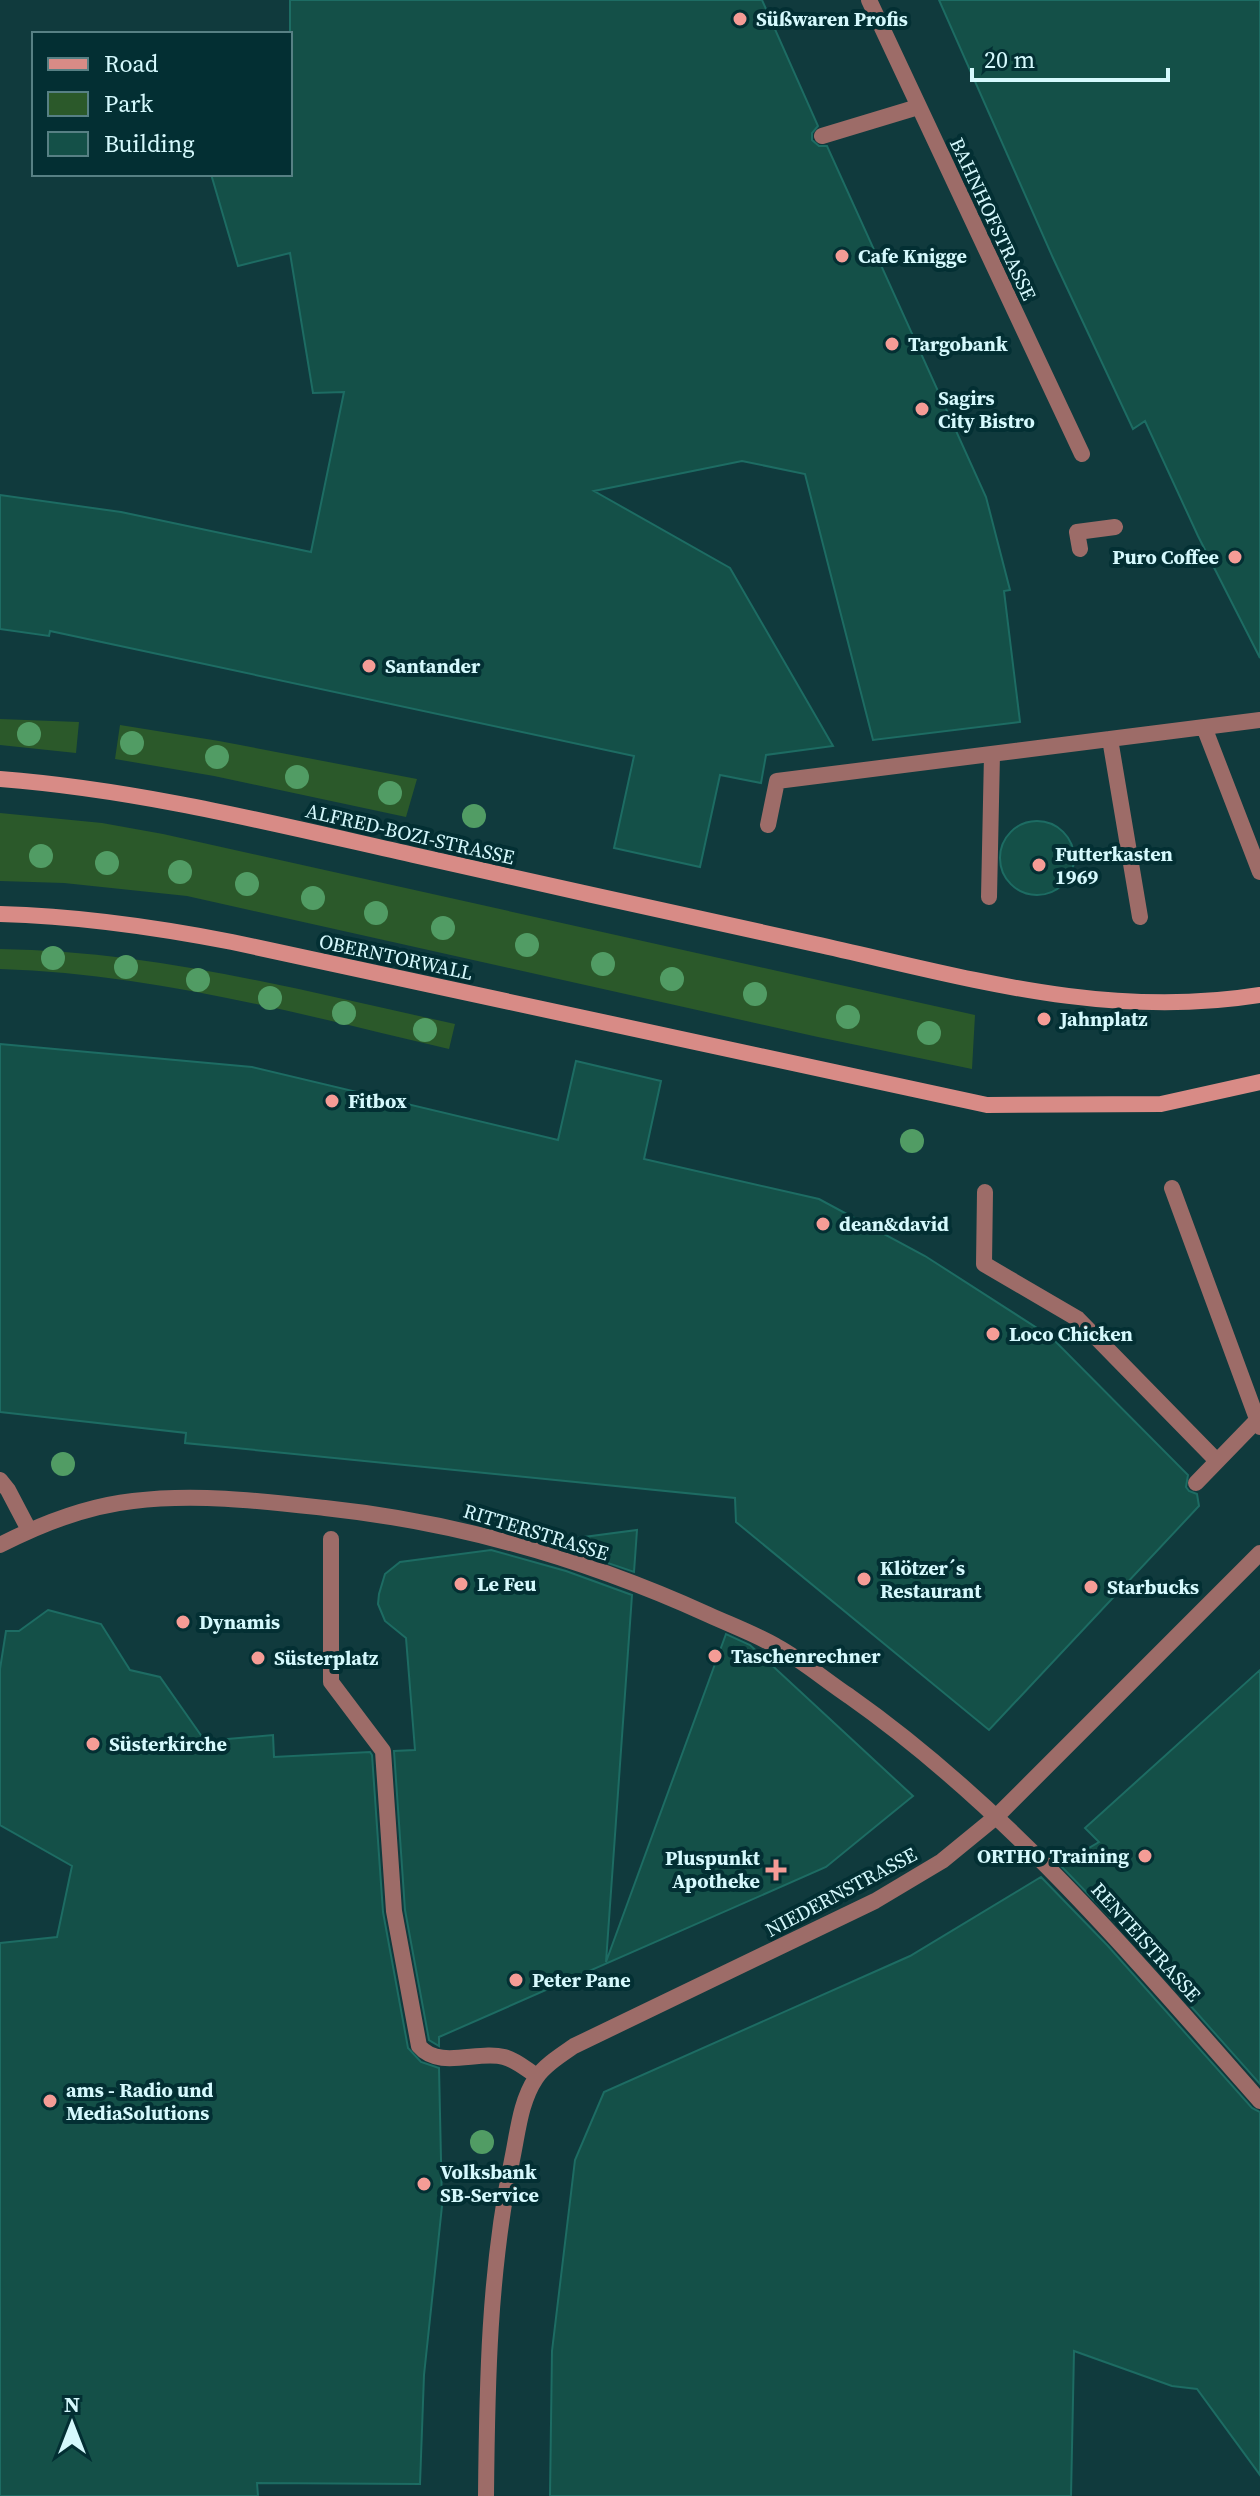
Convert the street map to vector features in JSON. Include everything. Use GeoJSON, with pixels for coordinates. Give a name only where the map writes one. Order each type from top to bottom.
{"type":"FeatureCollection","features":[{"type":"Feature","properties":{"kind":"street","name":"BAHNHOFSTRASSE"},"geometry":{"type":"LineString","coordinates":[[869,0],[1082,454]]}},
{"type":"Feature","properties":{"kind":"street"},"geometry":{"type":"LineString","coordinates":[[822,136],[918,107]]}},
{"type":"Feature","properties":{"kind":"street"},"geometry":{"type":"LineString","coordinates":[[1080,549],[1077,532],[1115,527]]}},
{"type":"Feature","properties":{"kind":"street"},"geometry":{"type":"LineString","coordinates":[[768,825],[777,781],[1260,720]]}},
{"type":"Feature","properties":{"kind":"street"},"geometry":{"type":"LineString","coordinates":[[1204,727],[1260,872]]}},
{"type":"Feature","properties":{"kind":"street"},"geometry":{"type":"LineString","coordinates":[[1110,739],[1140,917]]}},
{"type":"Feature","properties":{"kind":"street"},"geometry":{"type":"LineString","coordinates":[[989,897],[995,856],[992,754]]}},
{"type":"Feature","properties":{"kind":"street","name":"ALFRED-BOZI-STRASSE"},"geometry":{"type":"LineString","coordinates":[[0,779],[93,788],[210,808],[1067,998],[1151,1004],[1223,1001],[1260,995]]}},
{"type":"Feature","properties":{"kind":"street","name":"OBERNTORWALL"},"geometry":{"type":"LineString","coordinates":[[0,914],[62,916],[153,926],[987,1105],[1161,1104],[1260,1082]]}},
{"type":"Feature","properties":{"kind":"street"},"geometry":{"type":"LineString","coordinates":[[1172,1188],[1259,1422],[1196,1483]]}},
{"type":"Feature","properties":{"kind":"street"},"geometry":{"type":"LineString","coordinates":[[985,1192],[984,1264],[1078,1319],[1217,1461]]}},
{"type":"Feature","properties":{"kind":"street"},"geometry":{"type":"LineString","coordinates":[[0,1480],[29,1530]]}},
{"type":"Feature","properties":{"kind":"street","name":"RITTERSTRASSE"},"geometry":{"type":"LineString","coordinates":[[0,1545],[29,1530],[92,1508],[132,1501],[235,1500],[318,1507],[424,1522],[582,1565],[661,1594],[777,1646],[898,1730],[997,1816]]}},
{"type":"Feature","properties":{"kind":"street"},"geometry":{"type":"LineString","coordinates":[[331,1539],[331,1682],[383,1751],[394,1911],[419,2046],[427,2055],[439,2057],[508,2057],[537,2076]]}},
{"type":"Feature","properties":{"kind":"street","name":"NIEDERNSTRASSE"},"geometry":{"type":"LineString","coordinates":[[486,2496],[487,2380],[494,2270],[524,2102],[537,2076],[574,2046],[875,1901],[942,1861],[997,1816],[1260,1553]]}},
{"type":"Feature","properties":{"kind":"street","name":"RENTEISTRASSE"},"geometry":{"type":"LineString","coordinates":[[997,1816],[1113,1934],[1260,2101]]}},
{"type":"Feature","properties":{"kind":"green space"},"geometry":{"type":"Polygon","coordinates":[[[0,719],[79,722],[76,753],[0,745],[0,719]]]}},
{"type":"Feature","properties":{"kind":"green space"},"geometry":{"type":"Polygon","coordinates":[[[120,725],[417,779],[406,817],[214,776],[115,759],[120,725]]]}},
{"type":"Feature","properties":{"kind":"green space"},"geometry":{"type":"Polygon","coordinates":[[[0,813],[102,823],[163,834],[975,1015],[972,1069],[187,896],[64,883],[0,881],[0,813]]]}},
{"type":"Feature","properties":{"kind":"green space"},"geometry":{"type":"Polygon","coordinates":[[[0,949],[58,951],[172,965],[286,986],[455,1024],[449,1049],[170,987],[57,972],[0,969],[0,949]]]}},
{"type":"Feature","properties":{"kind":"building"},"geometry":{"type":"Polygon","coordinates":[[[290,0],[762,0],[818,126],[812,133],[812,140],[819,146],[827,146],[986,497],[1010,590],[1004,591],[1020,722],[873,740],[805,474],[742,461],[594,491],[730,568],[833,746],[766,755],[761,783],[720,775],[700,867],[614,848],[634,756],[50,631],[49,636],[0,629],[0,495],[121,512],[311,552],[344,392],[313,393],[290,253],[238,266],[212,176],[292,176],[290,0]]]}},
{"type":"Feature","properties":{"kind":"building"},"geometry":{"type":"Polygon","coordinates":[[[939,0],[1260,0],[1260,658],[1198,536],[1145,421],[1133,429],[1053,258],[939,0]]]}},
{"type":"Feature","properties":{"kind":"building"},"geometry":{"type":"Polygon","coordinates":[[[1037,821],[1051,824],[1063,832],[1071,844],[1074,858],[1071,872],[1063,884],[1051,892],[1037,895],[1023,892],[1011,884],[1003,872],[1000,858],[1003,844],[1011,832],[1023,824],[1037,821]]]}},
{"type":"Feature","properties":{"kind":"building"},"geometry":{"type":"Polygon","coordinates":[[[0,1044],[252,1067],[558,1140],[576,1061],[661,1081],[644,1159],[819,1199],[925,1256],[1051,1337],[1188,1475],[1186,1487],[1197,1494],[1199,1506],[989,1730],[736,1522],[735,1498],[185,1443],[186,1433],[0,1412],[0,1044]]]}},
{"type":"Feature","properties":{"kind":"building"},"geometry":{"type":"Polygon","coordinates":[[[637,1530],[634,1572],[546,1542],[637,1530]]]}},
{"type":"Feature","properties":{"kind":"building"},"geometry":{"type":"Polygon","coordinates":[[[491,1550],[566,1571],[632,1595],[606,1962],[726,1634],[750,1645],[913,1796],[826,1867],[439,2037],[439,2046],[429,2040],[405,1910],[394,1751],[415,1750],[406,1638],[385,1621],[378,1604],[379,1594],[385,1574],[400,1562],[491,1550]]]}},
{"type":"Feature","properties":{"kind":"building"},"geometry":{"type":"Polygon","coordinates":[[[48,1610],[101,1624],[130,1670],[160,1677],[205,1741],[273,1735],[274,1757],[370,1752],[372,1755],[383,1912],[408,2048],[421,2062],[439,2068],[442,2206],[424,2375],[420,2484],[257,2483],[258,2496],[0,2496],[0,1943],[57,1937],[72,1866],[0,1825],[0,1669],[6,1631],[19,1631],[48,1610]]]}},
{"type":"Feature","properties":{"kind":"building"},"geometry":{"type":"Polygon","coordinates":[[[1260,1670],[1260,2084],[1124,1931],[1060,1865],[1099,1842],[1085,1828],[1260,1670]]]}},
{"type":"Feature","properties":{"kind":"building"},"geometry":{"type":"Polygon","coordinates":[[[1041,1877],[1108,1946],[1252,2108],[1260,2112],[1260,2475],[1197,2389],[1172,2386],[1074,2351],[1071,2496],[550,2496],[552,2351],[575,2160],[604,2092],[910,1956],[1041,1877]]]}},
{"type":"Feature","properties":{"kind":"place","name":"Süßwaren Profis"},"geometry":{"type":"Point","coordinates":[740,19]}},
{"type":"Feature","properties":{"kind":"place","name":"Cafe Knigge"},"geometry":{"type":"Point","coordinates":[842,256]}},
{"type":"Feature","properties":{"kind":"place","name":"Targobank"},"geometry":{"type":"Point","coordinates":[892,344]}},
{"type":"Feature","properties":{"kind":"place","name":"Sagirs City Bistro"},"geometry":{"type":"Point","coordinates":[922,409]}},
{"type":"Feature","properties":{"kind":"place","name":"Puro Coffee"},"geometry":{"type":"Point","coordinates":[1235,557]}},
{"type":"Feature","properties":{"kind":"place","name":"Santander"},"geometry":{"type":"Point","coordinates":[369,666]}},
{"type":"Feature","properties":{"kind":"place","name":"Futterkasten 1969"},"geometry":{"type":"Point","coordinates":[1039,865]}},
{"type":"Feature","properties":{"kind":"place","name":"Jahnplatz"},"geometry":{"type":"Point","coordinates":[1044,1019]}},
{"type":"Feature","properties":{"kind":"place","name":"Fitbox"},"geometry":{"type":"Point","coordinates":[332,1101]}},
{"type":"Feature","properties":{"kind":"place","name":"dean&david"},"geometry":{"type":"Point","coordinates":[823,1224]}},
{"type":"Feature","properties":{"kind":"place","name":"Loco Chicken"},"geometry":{"type":"Point","coordinates":[993,1334]}},
{"type":"Feature","properties":{"kind":"place","name":"Klötzer´s Restaurant"},"geometry":{"type":"Point","coordinates":[864,1579]}},
{"type":"Feature","properties":{"kind":"place","name":"Le Feu"},"geometry":{"type":"Point","coordinates":[461,1584]}},
{"type":"Feature","properties":{"kind":"place","name":"Starbucks"},"geometry":{"type":"Point","coordinates":[1091,1587]}},
{"type":"Feature","properties":{"kind":"place","name":"Dynamis"},"geometry":{"type":"Point","coordinates":[183,1622]}},
{"type":"Feature","properties":{"kind":"place","name":"Taschenrechner"},"geometry":{"type":"Point","coordinates":[715,1656]}},
{"type":"Feature","properties":{"kind":"place","name":"Süsterplatz"},"geometry":{"type":"Point","coordinates":[258,1658]}},
{"type":"Feature","properties":{"kind":"place","name":"Süsterkirche"},"geometry":{"type":"Point","coordinates":[93,1744]}},
{"type":"Feature","properties":{"kind":"place","name":"ORTHO Training"},"geometry":{"type":"Point","coordinates":[1145,1856]}},
{"type":"Feature","properties":{"kind":"place","name":"Pluspunkt Apotheke"},"geometry":{"type":"Point","coordinates":[776,1870]}},
{"type":"Feature","properties":{"kind":"place","name":"Peter Pane"},"geometry":{"type":"Point","coordinates":[516,1980]}},
{"type":"Feature","properties":{"kind":"place","name":"ams - Radio und MediaSolutions"},"geometry":{"type":"Point","coordinates":[50,2101]}},
{"type":"Feature","properties":{"kind":"place","name":"Volksbank SB-Service"},"geometry":{"type":"Point","coordinates":[424,2184]}}]}
